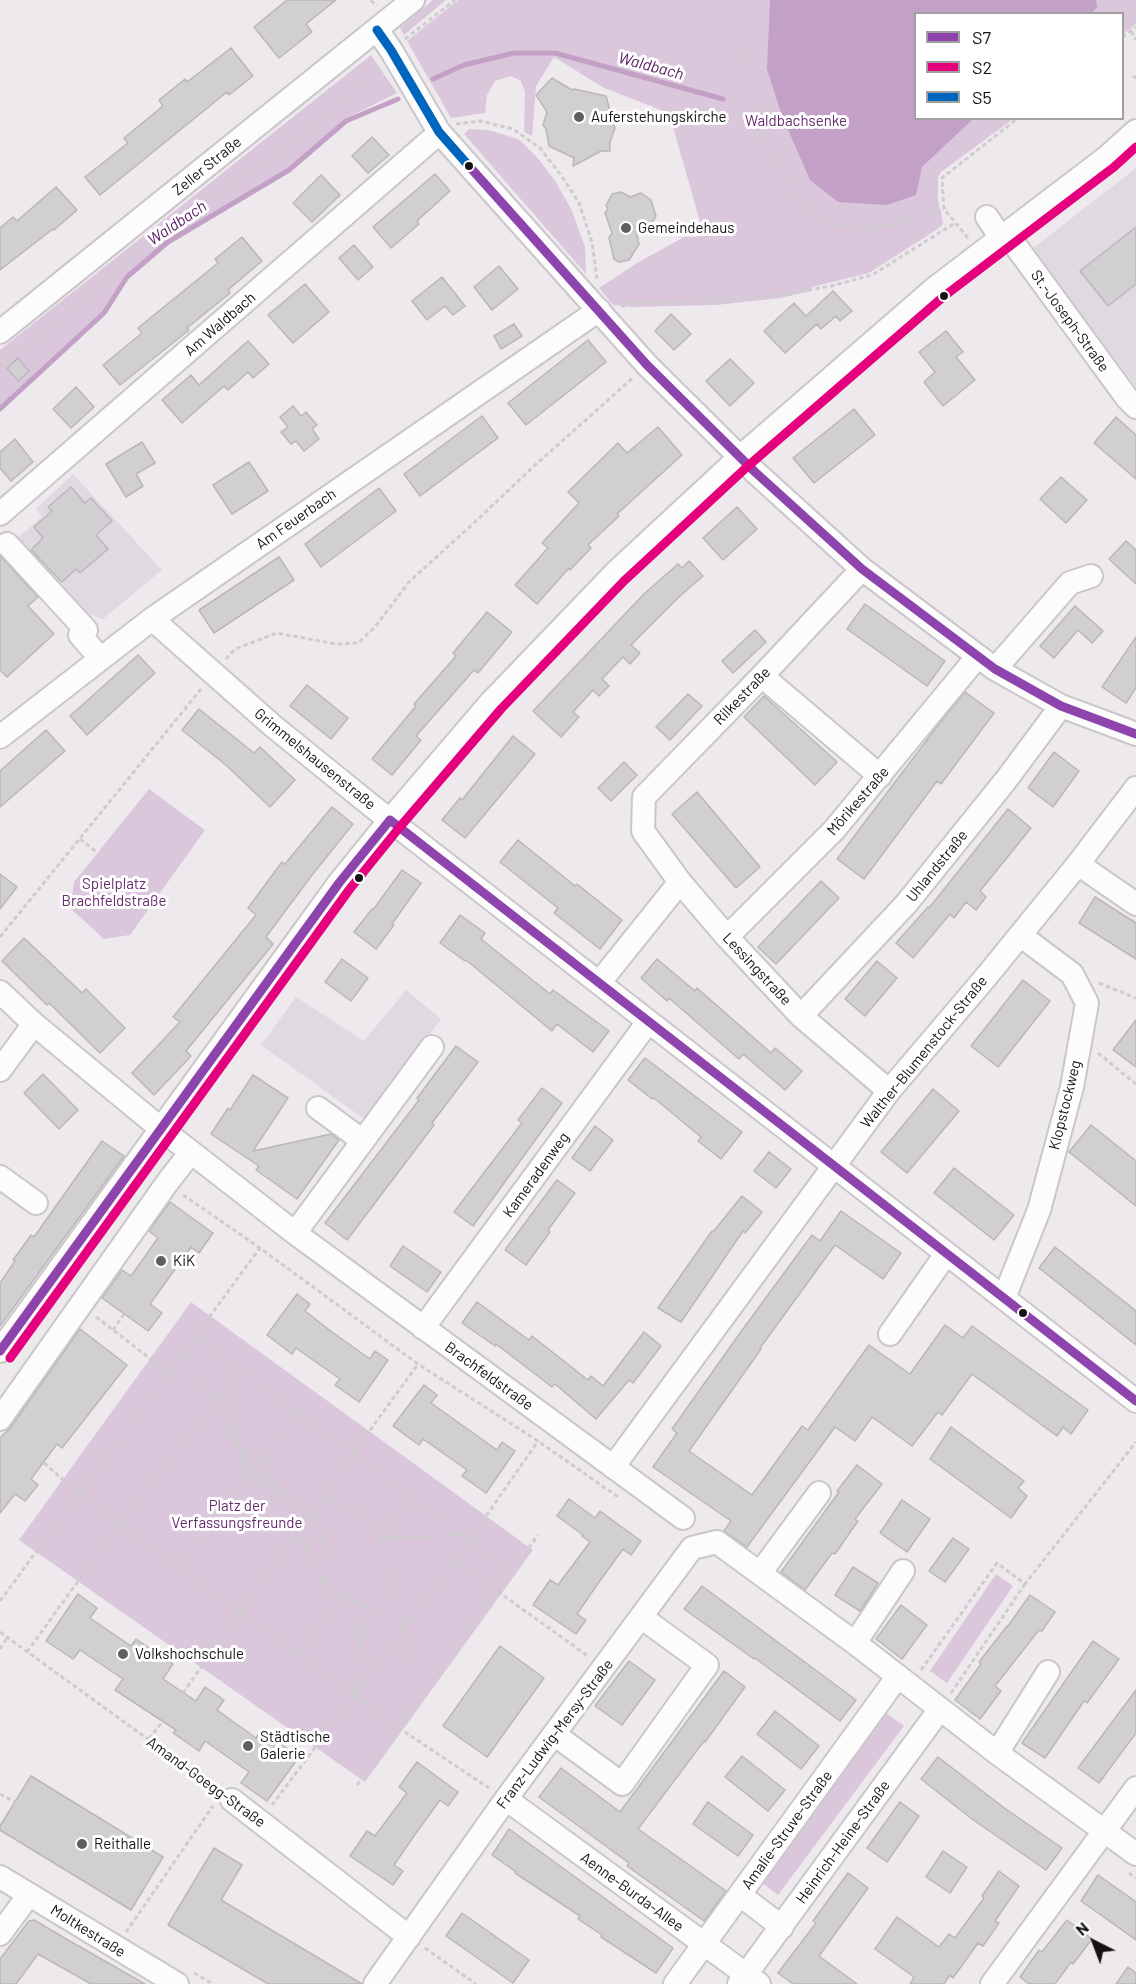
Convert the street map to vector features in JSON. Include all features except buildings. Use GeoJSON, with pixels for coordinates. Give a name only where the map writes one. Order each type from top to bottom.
{"type":"FeatureCollection","features":[{"type":"Feature","properties":{"kind":"street","name":"Zeller Straße"},"geometry":{"type":"LineString","coordinates":[[0,332],[413,0]]}},
{"type":"Feature","properties":{"kind":"street"},"geometry":{"type":"LineString","coordinates":[[376,30],[391,50],[439,133],[647,364],[740,457],[862,569],[986,662],[1061,706],[1136,734]]}},
{"type":"Feature","properties":{"kind":"street"},"geometry":{"type":"LineString","coordinates":[[0,1351],[339,883],[492,701],[616,572],[740,457],[935,288],[1107,157],[1136,131]]}},
{"type":"Feature","properties":{"kind":"street","name":"Am Waldbach"},"geometry":{"type":"LineString","coordinates":[[0,514],[439,133]]}},
{"type":"Feature","properties":{"kind":"street","name":"St.-Joseph-Straße"},"geometry":{"type":"LineString","coordinates":[[987,216],[1126,398],[1136,407]]}},
{"type":"Feature","properties":{"kind":"street","name":"Am Feuerbach"},"geometry":{"type":"LineString","coordinates":[[0,736],[152,619],[599,310]]}},
{"type":"Feature","properties":{"kind":"street"},"geometry":{"type":"LineString","coordinates":[[7,544],[86,630],[80,634],[100,658]]}},
{"type":"Feature","properties":{"kind":"street","name":"Rilkestraße"},"geometry":{"type":"LineString","coordinates":[[643,831],[644,796],[762,676],[862,569]]}},
{"type":"Feature","properties":{"kind":"street","name":"Mörikestraße"},"geometry":{"type":"LineString","coordinates":[[727,937],[834,830],[880,776],[986,662],[1070,583],[1091,576]]}},
{"type":"Feature","properties":{"kind":"street","name":"Grimmelshausenstraße"},"geometry":{"type":"LineString","coordinates":[[152,619],[273,726],[390,820],[1136,1401]]}},
{"type":"Feature","properties":{"kind":"street"},"geometry":{"type":"LineString","coordinates":[[762,676],[880,776]]}},
{"type":"Feature","properties":{"kind":"street","name":"Uhlandstraße"},"geometry":{"type":"LineString","coordinates":[[801,1016],[913,894],[992,797],[1061,706]]}},
{"type":"Feature","properties":{"kind":"street","name":"Walther-Blumenstock-Straße"},"geometry":{"type":"LineString","coordinates":[[613,1467],[889,1091],[1078,864],[1136,788]]}},
{"type":"Feature","properties":{"kind":"street","name":"Lessingstraße"},"geometry":{"type":"LineString","coordinates":[[643,831],[680,882],[727,937],[801,1016],[889,1091]]}},
{"type":"Feature","properties":{"kind":"street"},"geometry":{"type":"LineString","coordinates":[[1078,864],[1136,904]]}},
{"type":"Feature","properties":{"kind":"street"},"geometry":{"type":"LineString","coordinates":[[599,983],[680,882]]}},
{"type":"Feature","properties":{"kind":"street","name":"Klopstockweg"},"geometry":{"type":"LineString","coordinates":[[1004,1298],[1039,1210],[1072,1088],[1087,1003],[1072,974],[1020,935]]}},
{"type":"Feature","properties":{"kind":"street","name":"Brachfeldstraße"},"geometry":{"type":"LineString","coordinates":[[0,992],[34,1024],[160,1128],[295,1233],[683,1518]]}},
{"type":"Feature","properties":{"kind":"street","name":"Kameradenweg"},"geometry":{"type":"LineString","coordinates":[[423,1328],[648,1022]]}},
{"type":"Feature","properties":{"kind":"street"},"geometry":{"type":"LineString","coordinates":[[0,1070],[34,1024]]}},
{"type":"Feature","properties":{"kind":"street"},"geometry":{"type":"LineString","coordinates":[[295,1233],[432,1047]]}},
{"type":"Feature","properties":{"kind":"street"},"geometry":{"type":"LineString","coordinates":[[318,1108],[363,1140]]}},
{"type":"Feature","properties":{"kind":"street"},"geometry":{"type":"LineString","coordinates":[[0,1419],[191,1152]]}},
{"type":"Feature","properties":{"kind":"street"},"geometry":{"type":"LineString","coordinates":[[0,1178],[36,1203]]}},
{"type":"Feature","properties":{"kind":"street"},"geometry":{"type":"LineString","coordinates":[[890,1334],[946,1254]]}},
{"type":"Feature","properties":{"kind":"street"},"geometry":{"type":"LineString","coordinates":[[760,1573],[819,1493]]}},
{"type":"Feature","properties":{"kind":"street","name":"Franz-Ludwig-Mersy-Straße"},"geometry":{"type":"LineString","coordinates":[[384,1981],[409,1937],[506,1799],[692,1548],[717,1542],[855,1643],[997,1753],[1136,1854]]}},
{"type":"Feature","properties":{"kind":"street"},"geometry":{"type":"LineString","coordinates":[[855,1643],[903,1571]]}},
{"type":"Feature","properties":{"kind":"street"},"geometry":{"type":"LineString","coordinates":[[554,1734],[622,1784],[707,1665],[641,1617]]}},
{"type":"Feature","properties":{"kind":"street"},"geometry":{"type":"LineString","coordinates":[[997,1753],[1048,1672]]}},
{"type":"Feature","properties":{"kind":"street","name":"Amalie-Struve-Straße"},"geometry":{"type":"LineString","coordinates":[[675,1984],[740,1895],[904,1681]]}},
{"type":"Feature","properties":{"kind":"street","name":"Heinrich-Heine-Straße"},"geometry":{"type":"LineString","coordinates":[[748,1981],[782,1927],[940,1709]]}},
{"type":"Feature","properties":{"kind":"street"},"geometry":{"type":"LineString","coordinates":[[992,1984],[1136,1788]]}},
{"type":"Feature","properties":{"kind":"street","name":"Amand-Goegg-Straße"},"geometry":{"type":"LineString","coordinates":[[227,1796],[409,1937]]}},
{"type":"Feature","properties":{"kind":"street","name":"Aenne-Burda-Allee"},"geometry":{"type":"LineString","coordinates":[[506,1799],[704,1945],[748,1981]]}},
{"type":"Feature","properties":{"kind":"street","name":"Moltkestraße"},"geometry":{"type":"LineString","coordinates":[[0,1877],[177,1984]]}},
{"type":"Feature","properties":{"kind":"street"},"geometry":{"type":"LineString","coordinates":[[0,1934],[29,1895]]}},
{"type":"Feature","properties":{"kind":"street"},"geometry":{"type":"LineString","coordinates":[[740,1895],[782,1927]]}},
{"type":"Feature","properties":{"kind":"path"},"geometry":{"type":"LineString","coordinates":[[0,367],[87,297],[144,244],[282,151],[331,113],[391,50],[455,0]]}},
{"type":"Feature","properties":{"kind":"path"},"geometry":{"type":"LineString","coordinates":[[745,0],[745,45],[759,127],[795,195],[819,220],[842,226],[864,228],[890,225],[944,209]]}},
{"type":"Feature","properties":{"kind":"path"},"geometry":{"type":"LineString","coordinates":[[1124,36],[1136,27]]}},
{"type":"Feature","properties":{"kind":"path"},"geometry":{"type":"LineString","coordinates":[[1131,31],[1136,40]]}},
{"type":"Feature","properties":{"kind":"path"},"geometry":{"type":"LineString","coordinates":[[972,243],[944,209],[942,178],[1015,120]]}},
{"type":"Feature","properties":{"kind":"path"},"geometry":{"type":"LineString","coordinates":[[439,133],[450,124],[481,121],[513,129],[540,148],[579,203],[592,242],[599,310],[616,309],[632,303],[715,301],[780,295],[831,286],[872,275],[955,223]]}},
{"type":"Feature","properties":{"kind":"path"},"geometry":{"type":"LineString","coordinates":[[0,937],[235,649],[277,633],[336,644],[358,643],[375,627],[409,582],[647,364]]}},
{"type":"Feature","properties":{"kind":"path"},"geometry":{"type":"LineString","coordinates":[[80,839],[98,853]]}},
{"type":"Feature","properties":{"kind":"path"},"geometry":{"type":"LineString","coordinates":[[1072,974],[1132,994],[1136,998]]}},
{"type":"Feature","properties":{"kind":"path"},"geometry":{"type":"LineString","coordinates":[[1080,1040],[1136,1084]]}},
{"type":"Feature","properties":{"kind":"path"},"geometry":{"type":"LineString","coordinates":[[167,1183],[418,1364],[538,1441],[620,1498]]}},
{"type":"Feature","properties":{"kind":"path"},"geometry":{"type":"LineString","coordinates":[[0,1601],[260,1248]]}},
{"type":"Feature","properties":{"kind":"path"},"geometry":{"type":"LineString","coordinates":[[80,1305],[169,1373]]}},
{"type":"Feature","properties":{"kind":"path"},"geometry":{"type":"LineString","coordinates":[[113,1330],[124,1314]]}},
{"type":"Feature","properties":{"kind":"path"},"geometry":{"type":"LineString","coordinates":[[195,1336],[512,1572]]}},
{"type":"Feature","properties":{"kind":"path"},"geometry":{"type":"LineString","coordinates":[[185,1350],[216,1404],[238,1449],[248,1476]]}},
{"type":"Feature","properties":{"kind":"path"},"geometry":{"type":"LineString","coordinates":[[183,1693],[418,1364]]}},
{"type":"Feature","properties":{"kind":"path"},"geometry":{"type":"LineString","coordinates":[[27,1652],[119,1524],[216,1404],[240,1370]]}},
{"type":"Feature","properties":{"kind":"path"},"geometry":{"type":"LineString","coordinates":[[231,1382],[238,1449],[253,1469],[310,1514],[321,1527],[328,1590]]}},
{"type":"Feature","properties":{"kind":"path"},"geometry":{"type":"LineString","coordinates":[[181,1568],[253,1469],[298,1413]]}},
{"type":"Feature","properties":{"kind":"path"},"geometry":{"type":"LineString","coordinates":[[260,1821],[455,1561],[538,1441]]}},
{"type":"Feature","properties":{"kind":"path"},"geometry":{"type":"LineString","coordinates":[[940,1709],[1025,1584],[1136,1442]]}},
{"type":"Feature","properties":{"kind":"path"},"geometry":{"type":"LineString","coordinates":[[238,1449],[263,1456]]}},
{"type":"Feature","properties":{"kind":"path"},"geometry":{"type":"LineString","coordinates":[[263,1456],[297,1531],[328,1590],[359,1619],[355,1696]]}},
{"type":"Feature","properties":{"kind":"path"},"geometry":{"type":"LineString","coordinates":[[44,1462],[79,1494],[119,1524],[399,1728],[506,1799]]}},
{"type":"Feature","properties":{"kind":"path"},"geometry":{"type":"LineString","coordinates":[[248,1476],[276,1486]]}},
{"type":"Feature","properties":{"kind":"path"},"geometry":{"type":"LineString","coordinates":[[322,1497],[370,1516],[380,1540],[415,1668]]}},
{"type":"Feature","properties":{"kind":"path"},"geometry":{"type":"LineString","coordinates":[[380,1540],[411,1497]]}},
{"type":"Feature","properties":{"kind":"path"},"geometry":{"type":"LineString","coordinates":[[380,1540],[462,1535]]}},
{"type":"Feature","properties":{"kind":"path"},"geometry":{"type":"LineString","coordinates":[[357,1785],[538,1535]]}},
{"type":"Feature","properties":{"kind":"path"},"geometry":{"type":"LineString","coordinates":[[307,1549],[322,1536]]}},
{"type":"Feature","properties":{"kind":"path"},"geometry":{"type":"LineString","coordinates":[[455,1561],[499,1590],[604,1668]]}},
{"type":"Feature","properties":{"kind":"path"},"geometry":{"type":"LineString","coordinates":[[904,1681],[997,1563],[1025,1584]]}},
{"type":"Feature","properties":{"kind":"path"},"geometry":{"type":"LineString","coordinates":[[328,1590],[371,1608],[358,1652]]}},
{"type":"Feature","properties":{"kind":"path"},"geometry":{"type":"LineString","coordinates":[[298,1654],[338,1599]]}},
{"type":"Feature","properties":{"kind":"path","name":"Amand-Goegg-Straße"},"geometry":{"type":"LineString","coordinates":[[0,1632],[227,1796]]}},
{"type":"Feature","properties":{"kind":"path"},"geometry":{"type":"LineString","coordinates":[[0,1649],[8,1637]]}},
{"type":"Feature","properties":{"kind":"path"},"geometry":{"type":"LineString","coordinates":[[149,1739],[163,1721]]}},
{"type":"Feature","properties":{"kind":"path"},"geometry":{"type":"LineString","coordinates":[[0,1794],[15,1802]]}},
{"type":"Feature","properties":{"kind":"path"},"geometry":{"type":"LineString","coordinates":[[116,1948],[227,1796]]}},
{"type":"Feature","properties":{"kind":"path"},"geometry":{"type":"LineString","coordinates":[[409,1937],[438,1960],[474,1983]]}},
{"type":"Feature","properties":{"kind":"shaded area"},"geometry":{"type":"Polygon","coordinates":[[[770,0],[1096,0],[1097,7],[1093,12],[914,12],[914,120],[972,120],[922,167],[916,195],[887,205],[838,202],[810,180],[782,116],[767,69],[770,0]]]}},
{"type":"Feature","properties":{"kind":"shaded area"},"geometry":{"type":"Polygon","coordinates":[[[1136,168],[1136,387],[1032,249],[1136,168]]]}},
{"type":"Feature","properties":{"kind":"shaded area"},"geometry":{"type":"Polygon","coordinates":[[[73,474],[162,570],[103,619],[77,610],[13,542],[42,517],[36,509],[73,474]]]}},
{"type":"Feature","properties":{"kind":"shaded area"},"geometry":{"type":"Polygon","coordinates":[[[406,990],[441,1019],[367,1121],[261,1045],[296,997],[364,1041],[406,990]]]}},
{"type":"Feature","properties":{"kind":"green space"},"geometry":{"type":"Polygon","coordinates":[[[433,0],[446,0],[404,35],[400,28],[433,0]]]}},
{"type":"Feature","properties":{"kind":"green space","name":"Waldbachsenke"},"geometry":{"type":"Polygon","coordinates":[[[458,0],[1136,0],[1136,24],[1124,33],[1124,12],[914,12],[914,120],[1012,120],[941,172],[938,177],[938,200],[942,225],[869,273],[812,287],[811,291],[780,298],[716,305],[633,307],[613,305],[599,288],[637,263],[684,237],[704,236],[669,113],[604,88],[554,57],[536,86],[532,136],[524,132],[525,92],[521,81],[511,76],[495,81],[487,95],[485,113],[451,118],[407,41],[458,0]]]}},
{"type":"Feature","properties":{"kind":"green space"},"geometry":{"type":"Polygon","coordinates":[[[371,55],[397,93],[345,119],[289,170],[168,242],[127,277],[104,313],[0,409],[0,350],[371,55]]]}},
{"type":"Feature","properties":{"kind":"green space"},"geometry":{"type":"Polygon","coordinates":[[[469,129],[488,130],[515,138],[540,161],[556,182],[572,211],[585,247],[586,274],[464,134],[469,129]]]}},
{"type":"Feature","properties":{"kind":"green space","name":"Spielplatz Brachfeldstraße"},"geometry":{"type":"Polygon","coordinates":[[[149,789],[205,830],[130,935],[104,939],[70,908],[74,882],[149,789]]]}},
{"type":"Feature","properties":{"kind":"green space","name":"Platz der Verfassungsfreunde"},"geometry":{"type":"Polygon","coordinates":[[[191,1302],[533,1550],[365,1782],[19,1540],[191,1302]]]}},
{"type":"Feature","properties":{"kind":"green space"},"geometry":{"type":"Polygon","coordinates":[[[996,1574],[1013,1586],[947,1683],[930,1671],[996,1574]]]}},
{"type":"Feature","properties":{"kind":"green space"},"geometry":{"type":"Polygon","coordinates":[[[886,1713],[904,1726],[778,1895],[761,1882],[886,1713]]]}},
{"type":"Feature","properties":{"kind":"waterway","name":"Waldbach"},"geometry":{"type":"LineString","coordinates":[[433,79],[464,65],[514,53],[555,53],[723,99]]}},
{"type":"Feature","properties":{"kind":"waterway","name":"Waldbach"},"geometry":{"type":"LineString","coordinates":[[0,409],[104,313],[127,277],[168,242],[289,170],[346,121],[398,99]]}},
{"type":"Feature","properties":{"kind":"transit line","name":"S5"},"geometry":{"type":"LineString","coordinates":[[377,30],[439,132],[468,165]]}},
{"type":"Feature","properties":{"kind":"transit line","name":"S2"},"geometry":{"type":"LineString","coordinates":[[10,1358],[349,890],[501,709],[624,581],[748,466],[943,297],[1114,167],[1136,147]]}},
{"type":"Feature","properties":{"kind":"transit line","name":"S7"},"geometry":{"type":"LineString","coordinates":[[468,165],[647,365],[755,472],[862,569],[995,669],[1061,706],[1136,734]]}},
{"type":"Feature","properties":{"kind":"transit line","name":"S7"},"geometry":{"type":"LineString","coordinates":[[390,820],[1136,1401]]}},
{"type":"Feature","properties":{"kind":"transit line","name":"S7"},"geometry":{"type":"LineString","coordinates":[[0,1351],[339,883],[390,820]]}},
{"type":"Feature","properties":{"kind":"place","name":"Auferstehungskirche"},"geometry":{"type":"Point","coordinates":[579,117]}},
{"type":"Feature","properties":{"kind":"place","name":"Gemeindehaus"},"geometry":{"type":"Point","coordinates":[626,228]}},
{"type":"Feature","properties":{"kind":"place","name":"KiK"},"geometry":{"type":"Point","coordinates":[161,1261]}},
{"type":"Feature","properties":{"kind":"place","name":"Volkshochschule"},"geometry":{"type":"Point","coordinates":[123,1654]}},
{"type":"Feature","properties":{"kind":"place","name":"Städtische Galerie"},"geometry":{"type":"Point","coordinates":[248,1746]}},
{"type":"Feature","properties":{"kind":"place","name":"Reithalle"},"geometry":{"type":"Point","coordinates":[82,1844]}}]}
